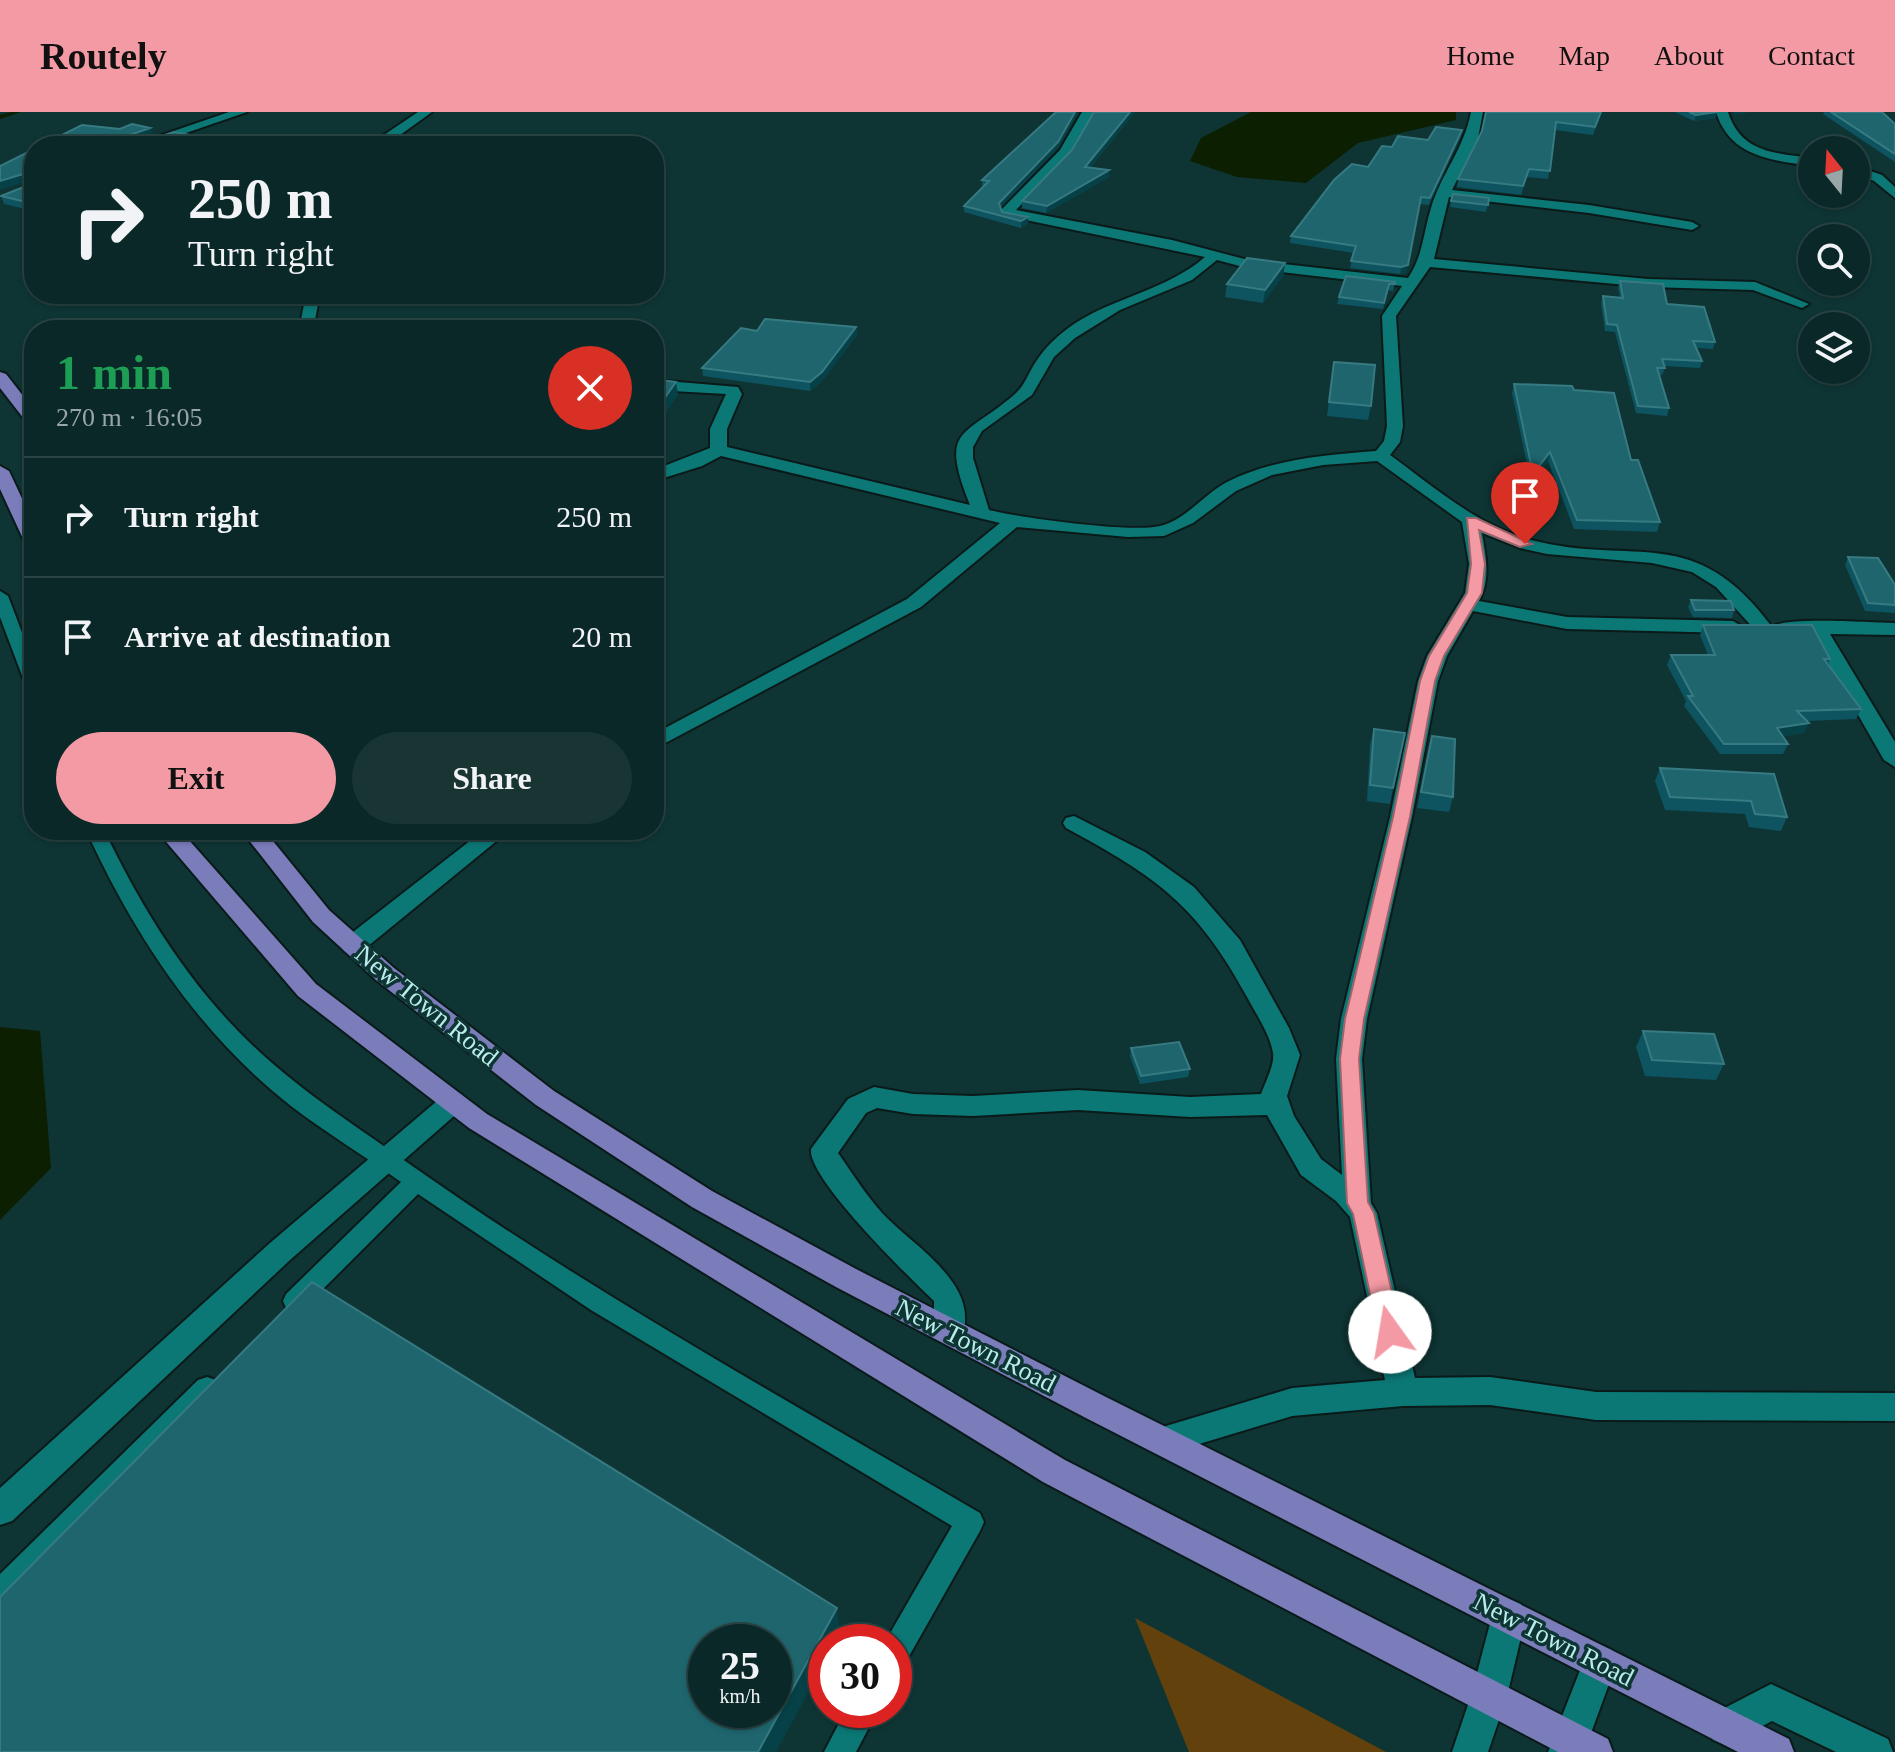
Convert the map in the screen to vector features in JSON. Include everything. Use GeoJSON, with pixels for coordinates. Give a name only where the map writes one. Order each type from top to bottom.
{"type":"FeatureCollection","features":[{"type":"Feature","properties":{"kind":"main road"},"geometry":{"type":"LineString","coordinates":[[0,377],[24,408]]}},
{"type":"Feature","properties":{"kind":"main road"},"geometry":{"type":"LineString","coordinates":[[0,471],[24,522]]}},
{"type":"Feature","properties":{"kind":"main road"},"geometry":{"type":"LineString","coordinates":[[176,840],[307,990],[478,1121],[1054,1471],[1489,1696],[1577,1748]]}},
{"type":"Feature","properties":{"kind":"main road","name":"New Town Road"},"geometry":{"type":"LineString","coordinates":[[260,840],[321,916],[385,974],[545,1098],[702,1199],[949,1331],[1776,1752]]}},
{"type":"Feature","properties":{"kind":"street"},"geometry":{"type":"LineString","coordinates":[[167,136],[241,112]]}},
{"type":"Feature","properties":{"kind":"street"},"geometry":{"type":"LineString","coordinates":[[391,136],[426,112]]}},
{"type":"Feature","properties":{"kind":"street"},"geometry":{"type":"LineString","coordinates":[[1088,112],[1065,152],[1007,212],[1172,244],[1213,257],[1299,272],[1412,283]]}},
{"type":"Feature","properties":{"kind":"street"},"geometry":{"type":"LineString","coordinates":[[1381,456],[1392,442],[1395,426],[1389,316],[1426,262],[1438,206],[1472,138],[1477,112]]}},
{"type":"Feature","properties":{"kind":"street"},"geometry":{"type":"LineString","coordinates":[[1722,112],[1729,130],[1748,150],[1798,159]]}},
{"type":"Feature","properties":{"kind":"street"},"geometry":{"type":"LineString","coordinates":[[1870,175],[1878,178],[1895,194]]}},
{"type":"Feature","properties":{"kind":"street"},"geometry":{"type":"LineString","coordinates":[[1444,193],[1576,207],[1692,226]]}},
{"type":"Feature","properties":{"kind":"street"},"geometry":{"type":"LineString","coordinates":[[982,514],[966,467],[966,451],[973,430],[1026,392],[1036,379],[1042,362],[1067,337],[1117,306],[1196,274],[1213,257]]}},
{"type":"Feature","properties":{"kind":"street"},"geometry":{"type":"LineString","coordinates":[[1426,262],[1648,283],[1755,286],[1802,304]]}},
{"type":"Feature","properties":{"kind":"street"},"geometry":{"type":"LineString","coordinates":[[664,386],[732,390],[734,394],[717,431],[715,441],[719,450]]}},
{"type":"Feature","properties":{"kind":"street"},"geometry":{"type":"LineString","coordinates":[[664,473],[719,450],[1013,521],[1128,532],[1164,531],[1187,519],[1230,487],[1256,474],[1291,464],[1381,456],[1471,521],[1498,534],[1538,547],[1678,561],[1697,567],[1715,577],[1763,627]]}},
{"type":"Feature","properties":{"kind":"street"},"geometry":{"type":"LineString","coordinates":[[664,738],[914,603],[1013,521]]}},
{"type":"Feature","properties":{"kind":"street"},"geometry":{"type":"LineString","coordinates":[[1357,1203],[1349,1059],[1354,1019],[1398,832],[1428,681],[1447,637],[1474,593],[1478,564],[1471,521]]}},
{"type":"Feature","properties":{"kind":"street"},"geometry":{"type":"LineString","coordinates":[[1469,605],[1567,623],[1683,628],[1816,626],[1895,629]]}},
{"type":"Feature","properties":{"kind":"street"},"geometry":{"type":"LineString","coordinates":[[1816,626],[1895,760]]}},
{"type":"Feature","properties":{"kind":"street"},"geometry":{"type":"LineString","coordinates":[[1074,823],[1137,857],[1186,893],[1231,946],[1276,1028],[1287,1055],[1274,1096],[1293,1142],[1311,1167],[1357,1203],[1363,1213],[1403,1392]]}},
{"type":"Feature","properties":{"kind":"street"},"geometry":{"type":"LineString","coordinates":[[353,945],[486,840]]}},
{"type":"Feature","properties":{"kind":"street"},"geometry":{"type":"LineString","coordinates":[[949,1331],[949,1302],[944,1292],[871,1220],[824,1155],[825,1149],[857,1106],[867,1099],[874,1097],[913,1104],[958,1105],[1078,1100],[1190,1107],[1275,1104]]}},
{"type":"Feature","properties":{"kind":"street"},"geometry":{"type":"LineString","coordinates":[[0,1510],[157,1362],[385,1158],[453,1102]]}},
{"type":"Feature","properties":{"kind":"street"},"geometry":{"type":"LineString","coordinates":[[1166,1440],[1292,1402],[1403,1392],[1490,1391],[1596,1406],[1895,1407]]}},
{"type":"Feature","properties":{"kind":"street"},"geometry":{"type":"LineString","coordinates":[[1470,1752],[1489,1696],[1509,1616]]}},
{"type":"Feature","properties":{"kind":"street"},"geometry":{"type":"LineString","coordinates":[[1577,1748],[1600,1662]]}},
{"type":"Feature","properties":{"kind":"street"},"geometry":{"type":"LineString","coordinates":[[1726,1727],[1771,1702],[1875,1752]]}},
{"type":"Feature","properties":{"kind":"lane"},"geometry":{"type":"LineString","coordinates":[[0,596],[24,660]]}},
{"type":"Feature","properties":{"kind":"lane"},"geometry":{"type":"LineString","coordinates":[[99,840],[141,920],[176,972],[223,1027],[287,1090],[416,1182],[594,1301],[970,1522],[912,1624]]}},
{"type":"Feature","properties":{"kind":"lane"},"geometry":{"type":"LineString","coordinates":[[282,1314],[416,1182]]}},
{"type":"Feature","properties":{"kind":"lane"},"geometry":{"type":"LineString","coordinates":[[0,1594],[227,1369]]}},
{"type":"Feature","properties":{"kind":"lane"},"geometry":{"type":"LineString","coordinates":[[839,1752],[853,1728]]}},
{"type":"Feature","properties":{"kind":"shaded area"},"geometry":{"type":"Polygon","coordinates":[[[1251,112],[1456,112],[1456,120],[1358,143],[1306,183],[1237,177],[1190,161],[1201,138],[1251,112]]]}},
{"type":"Feature","properties":{"kind":"shaded area"},"geometry":{"type":"Polygon","coordinates":[[[0,1027],[40,1031],[51,1168],[0,1220],[0,1027]]]}},
{"type":"Feature","properties":{"kind":"shaded area"},"geometry":{"type":"Polygon","coordinates":[[[1135,1618],[1386,1752],[1189,1752],[1135,1618]]]}},
{"type":"Feature","properties":{"kind":"building"},"geometry":{"type":"Polygon","coordinates":[[[1056,112],[1075,112],[1058,142],[999,203],[1002,212],[1028,217],[1021,221],[964,206],[989,181],[982,180],[1056,112]]]}},
{"type":"Feature","properties":{"kind":"building"},"geometry":{"type":"Polygon","coordinates":[[[1094,112],[1130,112],[1085,167],[1109,170],[1047,206],[1022,201],[1072,150],[1094,112]]]}},
{"type":"Feature","properties":{"kind":"building"},"geometry":{"type":"Polygon","coordinates":[[[1486,112],[1601,112],[1595,127],[1556,122],[1550,171],[1529,169],[1523,186],[1458,179],[1482,131],[1486,112]]]}},
{"type":"Feature","properties":{"kind":"building"},"geometry":{"type":"Polygon","coordinates":[[[1689,112],[1717,112],[1696,115],[1689,112]]]}},
{"type":"Feature","properties":{"kind":"building"},"geometry":{"type":"Polygon","coordinates":[[[1831,112],[1882,112],[1895,124],[1895,154],[1831,112]]]}},
{"type":"Feature","properties":{"kind":"building"},"geometry":{"type":"Polygon","coordinates":[[[132,124],[150,128],[127,136],[60,136],[82,125],[120,129],[132,124]]]}},
{"type":"Feature","properties":{"kind":"building"},"geometry":{"type":"Polygon","coordinates":[[[1436,127],[1462,130],[1430,198],[1421,197],[1408,265],[1401,267],[1351,261],[1356,246],[1291,236],[1334,180],[1352,164],[1368,167],[1382,146],[1392,147],[1398,136],[1428,140],[1436,127]]]}},
{"type":"Feature","properties":{"kind":"building"},"geometry":{"type":"Polygon","coordinates":[[[174,132],[196,136],[162,136],[174,132]]]}},
{"type":"Feature","properties":{"kind":"building"},"geometry":{"type":"Polygon","coordinates":[[[24,154],[24,174],[0,181],[0,166],[24,154]]]}},
{"type":"Feature","properties":{"kind":"building"},"geometry":{"type":"Polygon","coordinates":[[[24,187],[24,202],[1,196],[24,187]]]}},
{"type":"Feature","properties":{"kind":"building"},"geometry":{"type":"Polygon","coordinates":[[[1453,194],[1489,198],[1488,205],[1451,201],[1453,194]]]}},
{"type":"Feature","properties":{"kind":"building"},"geometry":{"type":"Polygon","coordinates":[[[1247,258],[1285,263],[1265,290],[1227,284],[1247,258]]]}},
{"type":"Feature","properties":{"kind":"building"},"geometry":{"type":"Polygon","coordinates":[[[1346,276],[1395,284],[1389,284],[1384,303],[1339,297],[1346,276]]]}},
{"type":"Feature","properties":{"kind":"building"},"geometry":{"type":"Polygon","coordinates":[[[1620,281],[1663,284],[1667,304],[1704,307],[1715,342],[1693,341],[1702,361],[1662,359],[1665,368],[1657,368],[1669,408],[1638,406],[1617,325],[1607,324],[1603,296],[1623,298],[1620,281]]]}},
{"type":"Feature","properties":{"kind":"building"},"geometry":{"type":"Polygon","coordinates":[[[765,319],[856,327],[822,372],[810,382],[702,368],[741,328],[757,331],[765,319]]]}},
{"type":"Feature","properties":{"kind":"building"},"geometry":{"type":"Polygon","coordinates":[[[1334,362],[1375,365],[1371,406],[1329,402],[1334,362]]]}},
{"type":"Feature","properties":{"kind":"building"},"geometry":{"type":"Polygon","coordinates":[[[664,380],[676,382],[664,399],[664,380]]]}},
{"type":"Feature","properties":{"kind":"building"},"geometry":{"type":"Polygon","coordinates":[[[1514,384],[1572,386],[1574,390],[1614,393],[1631,460],[1638,460],[1660,522],[1577,520],[1550,452],[1533,474],[1514,384]]]}},
{"type":"Feature","properties":{"kind":"building"},"geometry":{"type":"Polygon","coordinates":[[[1848,557],[1878,558],[1895,585],[1895,605],[1868,603],[1848,557]]]}},
{"type":"Feature","properties":{"kind":"building"},"geometry":{"type":"Polygon","coordinates":[[[1691,600],[1731,601],[1734,610],[1695,610],[1691,600]]]}},
{"type":"Feature","properties":{"kind":"building"},"geometry":{"type":"Polygon","coordinates":[[[1703,625],[1812,625],[1830,659],[1824,659],[1861,709],[1797,711],[1809,723],[1777,728],[1788,744],[1724,744],[1688,696],[1693,696],[1671,655],[1715,655],[1703,625]]]}},
{"type":"Feature","properties":{"kind":"building"},"geometry":{"type":"Polygon","coordinates":[[[1374,729],[1405,733],[1393,788],[1370,785],[1374,729]]]}},
{"type":"Feature","properties":{"kind":"building"},"geometry":{"type":"Polygon","coordinates":[[[1432,736],[1455,739],[1453,797],[1421,792],[1432,736]]]}},
{"type":"Feature","properties":{"kind":"building"},"geometry":{"type":"Polygon","coordinates":[[[1660,768],[1774,774],[1787,817],[1755,814],[1751,801],[1670,797],[1660,768]]]}},
{"type":"Feature","properties":{"kind":"building"},"geometry":{"type":"Polygon","coordinates":[[[1643,1031],[1714,1034],[1724,1064],[1652,1060],[1643,1031]]]}},
{"type":"Feature","properties":{"kind":"building"},"geometry":{"type":"Polygon","coordinates":[[[1179,1042],[1190,1069],[1141,1076],[1131,1048],[1179,1042]]]}},
{"type":"Feature","properties":{"kind":"building"},"geometry":{"type":"Polygon","coordinates":[[[312,1282],[837,1608],[828,1624],[808,1624],[808,1661],[792,1690],[792,1624],[688,1624],[688,1728],[771,1728],[758,1752],[0,1752],[0,1597],[312,1282]]]}},
{"type":"Feature","properties":{"kind":"waterway"},"geometry":{"type":"LineString","coordinates":[[0,117],[18,112]]}},
{"type":"Feature","properties":{"kind":"route"},"geometry":{"type":"LineString","coordinates":[[1390,1332],[1363,1213],[1357,1203],[1349,1059],[1354,1019],[1368,969],[1428,681],[1437,656],[1474,593],[1478,564],[1471,521],[1525,544]]}}]}
